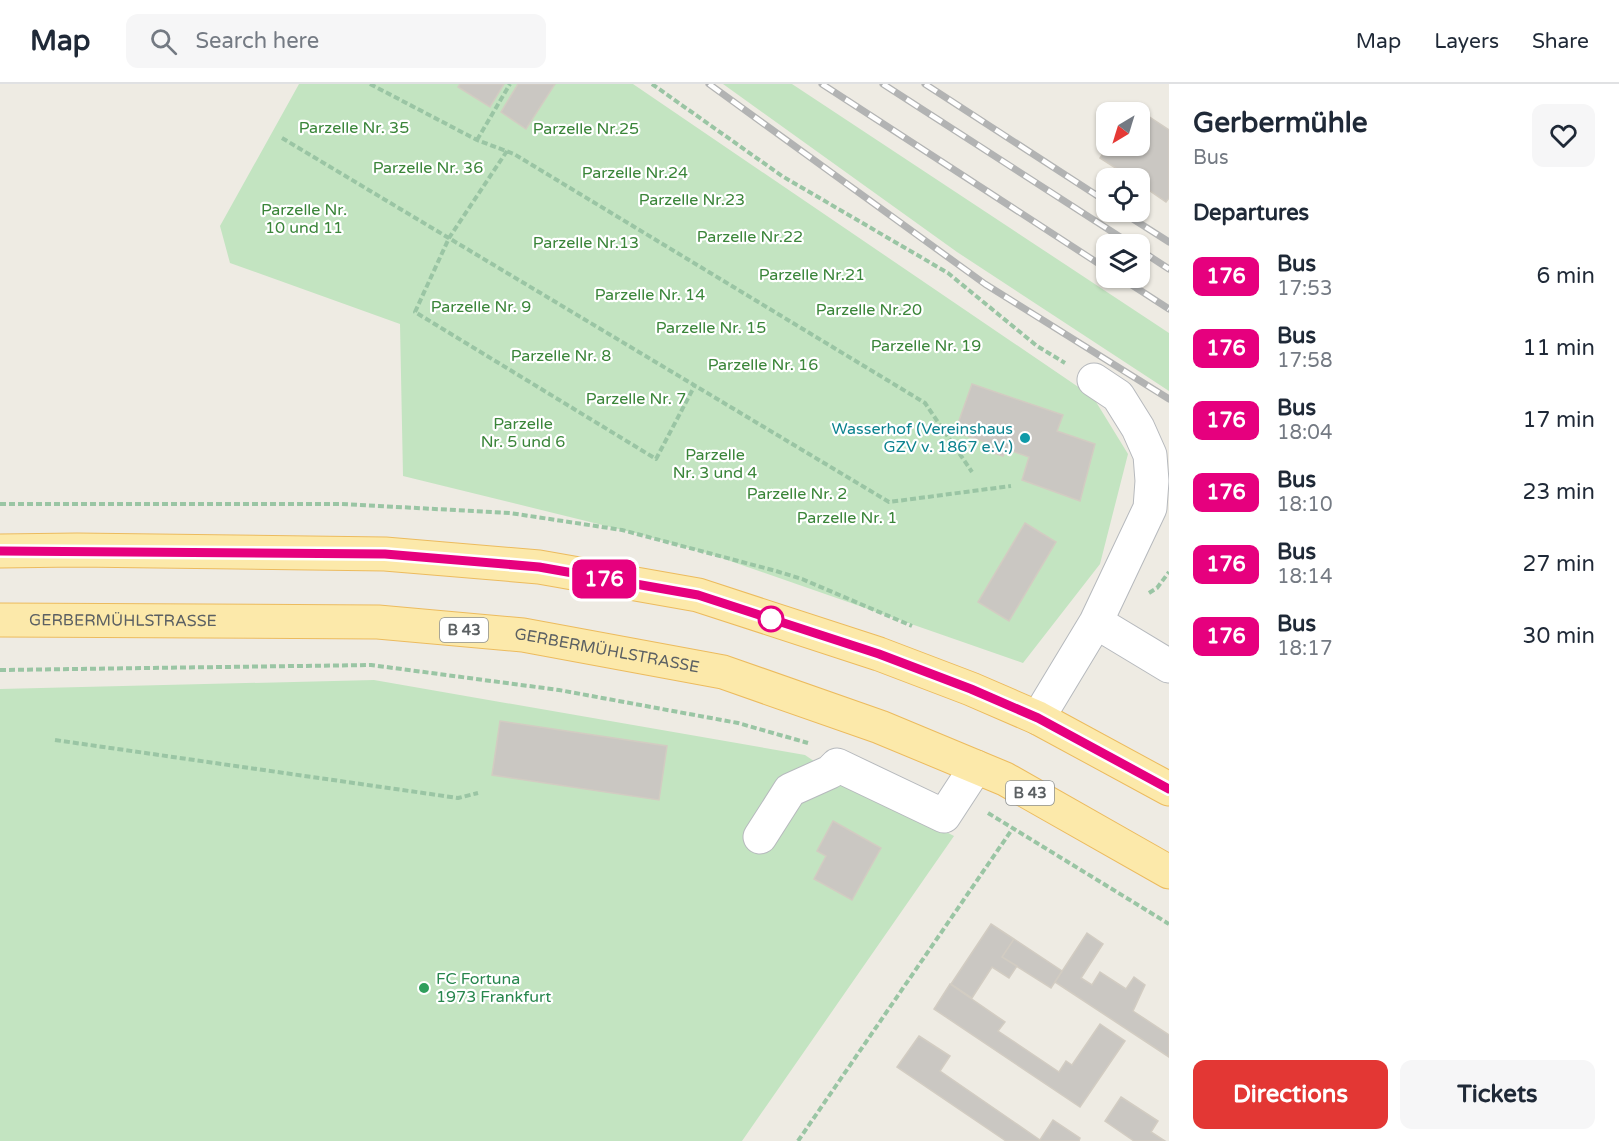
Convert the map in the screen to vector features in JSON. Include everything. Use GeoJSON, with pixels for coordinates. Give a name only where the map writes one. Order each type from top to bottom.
{"type":"FeatureCollection","features":[{"type":"Feature","properties":{"kind":"main road"},"geometry":{"type":"LineString","coordinates":[[0,551],[385,554],[539,567],[698,595],[879,654],[1038,718],[1169,789]]}},
{"type":"Feature","properties":{"kind":"main road","name":"GERBERMÜHLSTRASSE"},"geometry":{"type":"LineString","coordinates":[[0,620],[378,622],[523,635],[723,672],[811,701],[1005,779],[1169,872]]}},
{"type":"Feature","properties":{"kind":"lane"},"geometry":{"type":"LineString","coordinates":[[1038,718],[1096,622],[1150,508],[1152,481],[1150,455],[1138,428],[1118,396],[1094,380]]}},
{"type":"Feature","properties":{"kind":"lane"},"geometry":{"type":"LineString","coordinates":[[1096,622],[1169,666]]}},
{"type":"Feature","properties":{"kind":"lane"},"geometry":{"type":"LineString","coordinates":[[760,837],[790,790],[830,772],[837,765],[944,816],[960,797],[976,767]]}},
{"type":"Feature","properties":{"kind":"path"},"geometry":{"type":"LineString","coordinates":[[370,84],[477,140],[507,151],[925,402],[972,472]]}},
{"type":"Feature","properties":{"kind":"path"},"geometry":{"type":"LineString","coordinates":[[477,140],[510,84]]}},
{"type":"Feature","properties":{"kind":"path"},"geometry":{"type":"LineString","coordinates":[[652,84],[782,176],[948,273],[1037,346],[1094,380]]}},
{"type":"Feature","properties":{"kind":"path"},"geometry":{"type":"LineString","coordinates":[[282,138],[889,502],[1011,486]]}},
{"type":"Feature","properties":{"kind":"path"},"geometry":{"type":"LineString","coordinates":[[507,151],[450,238],[415,312],[656,459],[695,386]]}},
{"type":"Feature","properties":{"kind":"path"},"geometry":{"type":"LineString","coordinates":[[0,504],[212,504]]}},
{"type":"Feature","properties":{"kind":"path"},"geometry":{"type":"LineString","coordinates":[[1157,588],[1169,572]]}},
{"type":"Feature","properties":{"kind":"path"},"geometry":{"type":"LineString","coordinates":[[0,670],[371,665],[559,690],[738,723],[816,745]]}},
{"type":"Feature","properties":{"kind":"path"},"geometry":{"type":"LineString","coordinates":[[56,740],[458,798],[478,793]]}},
{"type":"Feature","properties":{"kind":"path"},"geometry":{"type":"LineString","coordinates":[[960,797],[1169,924]]}},
{"type":"Feature","properties":{"kind":"path"},"geometry":{"type":"LineString","coordinates":[[798,1141],[1013,828]]}},
{"type":"Feature","properties":{"kind":"green space"},"geometry":{"type":"Polygon","coordinates":[[[299,84],[633,84],[1093,397],[1128,454],[1100,564],[1023,663],[710,554],[639,534],[403,476],[400,324],[230,263],[220,226],[299,84]]]}},
{"type":"Feature","properties":{"kind":"green space"},"geometry":{"type":"Polygon","coordinates":[[[723,84],[792,84],[1096,285],[1096,288],[1101,288],[1169,333],[1169,391],[957,252],[723,84]]]}},
{"type":"Feature","properties":{"kind":"green space","name":"FC Fortuna 1973 Frankfurt"},"geometry":{"type":"Polygon","coordinates":[[[374,680],[805,755],[830,772],[954,836],[742,1141],[0,1141],[0,689],[374,680]]]}},
{"type":"Feature","properties":{"kind":"building"},"geometry":{"type":"Polygon","coordinates":[[[460,84],[504,84],[490,107],[458,87],[460,84]]]}},
{"type":"Feature","properties":{"kind":"building"},"geometry":{"type":"Polygon","coordinates":[[[518,84],[555,84],[526,129],[501,112],[518,84]]]}},
{"type":"Feature","properties":{"kind":"building"},"geometry":{"type":"Polygon","coordinates":[[[1150,117],[1169,130],[1169,198],[1166,202],[1150,191],[1150,168],[1116,168],[1100,158],[1101,156],[1150,156],[1150,117]]]}},
{"type":"Feature","properties":{"kind":"building","name":"Wasserhof (Vereinshaus GZV v. 1867 e.V.)"},"geometry":{"type":"Polygon","coordinates":[[[972,384],[1063,415],[1057,431],[1095,444],[1080,501],[1022,480],[1029,457],[1006,449],[1003,456],[991,452],[994,445],[955,432],[972,384]]]}},
{"type":"Feature","properties":{"kind":"building"},"geometry":{"type":"Polygon","coordinates":[[[1025,523],[1056,542],[1009,621],[978,602],[1025,523]]]}},
{"type":"Feature","properties":{"kind":"building"},"geometry":{"type":"Polygon","coordinates":[[[500,721],[667,746],[659,800],[492,775],[500,721]]]}},
{"type":"Feature","properties":{"kind":"building"},"geometry":{"type":"Polygon","coordinates":[[[833,821],[881,848],[852,900],[814,879],[826,856],[817,851],[833,821]]]}},
{"type":"Feature","properties":{"kind":"building"},"geometry":{"type":"Polygon","coordinates":[[[991,924],[1014,939],[1002,957],[1017,966],[1009,978],[992,967],[972,998],[951,984],[991,924]]]}},
{"type":"Feature","properties":{"kind":"building"},"geometry":{"type":"Polygon","coordinates":[[[1087,933],[1103,944],[1081,978],[1092,985],[1100,972],[1126,989],[1134,977],[1145,985],[1133,1011],[1169,1035],[1169,1057],[1055,982],[1087,933]]]}},
{"type":"Feature","properties":{"kind":"building"},"geometry":{"type":"Polygon","coordinates":[[[1014,939],[1062,971],[1051,988],[1002,957],[1014,939]]]}},
{"type":"Feature","properties":{"kind":"building"},"geometry":{"type":"Polygon","coordinates":[[[950,984],[1005,1022],[998,1031],[1059,1072],[1066,1061],[1072,1065],[1100,1024],[1125,1041],[1080,1107],[934,1009],[950,984]]]}},
{"type":"Feature","properties":{"kind":"building"},"geometry":{"type":"Polygon","coordinates":[[[919,1036],[950,1056],[940,1071],[1040,1140],[1053,1120],[1080,1138],[1079,1141],[1006,1141],[897,1067],[919,1036]]]}},
{"type":"Feature","properties":{"kind":"building"},"geometry":{"type":"Polygon","coordinates":[[[1121,1097],[1158,1121],[1151,1132],[1165,1141],[1134,1141],[1105,1121],[1121,1097]]]}},
{"type":"Feature","properties":{"kind":"railway"},"geometry":{"type":"LineString","coordinates":[[709,84],[985,284],[1169,399]]}},
{"type":"Feature","properties":{"kind":"railway"},"geometry":{"type":"LineString","coordinates":[[822,84],[1096,262]]}},
{"type":"Feature","properties":{"kind":"railway"},"geometry":{"type":"LineString","coordinates":[[883,84],[1116,234]]}},
{"type":"Feature","properties":{"kind":"railway"},"geometry":{"type":"LineString","coordinates":[[925,84],[1096,195]]}},
{"type":"Feature","properties":{"kind":"railway"},"geometry":{"type":"LineString","coordinates":[[1138,222],[1169,242]]}},
{"type":"Feature","properties":{"kind":"railway"},"geometry":{"type":"LineString","coordinates":[[1150,257],[1169,269]]}},
{"type":"Feature","properties":{"kind":"railway"},"geometry":{"type":"LineString","coordinates":[[1136,288],[1169,309]]}},
{"type":"Feature","properties":{"kind":"bus line","name":"176"},"geometry":{"type":"LineString","coordinates":[[0,551],[385,554],[539,567],[698,595],[879,654],[971,689],[1038,718],[1169,789]]}},
{"type":"Feature","properties":{"kind":"place","name":"Wasserhof (Vereinshaus GZV v. 1867 e.V.)"},"geometry":{"type":"Point","coordinates":[1025,438]}},
{"type":"Feature","properties":{"kind":"place","name":"FC Fortuna 1973 Frankfurt"},"geometry":{"type":"Point","coordinates":[424,988]}},
{"type":"Feature","properties":{"kind":"park label","name":"Parzelle Nr. 35"},"geometry":{"type":"Point","coordinates":[354,128]}},
{"type":"Feature","properties":{"kind":"park label","name":"Parzelle Nr.25"},"geometry":{"type":"Point","coordinates":[586,129]}},
{"type":"Feature","properties":{"kind":"park label","name":"Parzelle Nr. 36"},"geometry":{"type":"Point","coordinates":[428,168]}},
{"type":"Feature","properties":{"kind":"park label","name":"Parzelle Nr.24"},"geometry":{"type":"Point","coordinates":[635,173]}},
{"type":"Feature","properties":{"kind":"park label","name":"Parzelle Nr.23"},"geometry":{"type":"Point","coordinates":[692,200]}},
{"type":"Feature","properties":{"kind":"park label","name":"Parzelle Nr. 10 und 11"},"geometry":{"type":"Point","coordinates":[304,219]}},
{"type":"Feature","properties":{"kind":"park label","name":"Parzelle Nr.22"},"geometry":{"type":"Point","coordinates":[750,237]}},
{"type":"Feature","properties":{"kind":"park label","name":"Parzelle Nr.13"},"geometry":{"type":"Point","coordinates":[586,243]}},
{"type":"Feature","properties":{"kind":"park label","name":"Parzelle Nr.21"},"geometry":{"type":"Point","coordinates":[812,275]}},
{"type":"Feature","properties":{"kind":"park label","name":"Parzelle Nr. 14"},"geometry":{"type":"Point","coordinates":[650,295]}},
{"type":"Feature","properties":{"kind":"park label","name":"Parzelle Nr. 9"},"geometry":{"type":"Point","coordinates":[481,307]}},
{"type":"Feature","properties":{"kind":"park label","name":"Parzelle Nr.20"},"geometry":{"type":"Point","coordinates":[869,310]}},
{"type":"Feature","properties":{"kind":"park label","name":"Parzelle Nr. 15"},"geometry":{"type":"Point","coordinates":[711,328]}},
{"type":"Feature","properties":{"kind":"park label","name":"Parzelle Nr. 19"},"geometry":{"type":"Point","coordinates":[926,346]}},
{"type":"Feature","properties":{"kind":"park label","name":"Parzelle Nr. 8"},"geometry":{"type":"Point","coordinates":[561,356]}},
{"type":"Feature","properties":{"kind":"park label","name":"Parzelle Nr. 16"},"geometry":{"type":"Point","coordinates":[763,365]}},
{"type":"Feature","properties":{"kind":"park label","name":"Parzelle Nr. 7"},"geometry":{"type":"Point","coordinates":[636,399]}},
{"type":"Feature","properties":{"kind":"park label","name":"Parzelle Nr. 5 und 6"},"geometry":{"type":"Point","coordinates":[523,433]}},
{"type":"Feature","properties":{"kind":"park label","name":"Parzelle Nr. 3 und 4"},"geometry":{"type":"Point","coordinates":[715,464]}},
{"type":"Feature","properties":{"kind":"park label","name":"Parzelle Nr. 2"},"geometry":{"type":"Point","coordinates":[797,494]}},
{"type":"Feature","properties":{"kind":"park label","name":"Parzelle Nr. 1"},"geometry":{"type":"Point","coordinates":[847,518]}}]}
